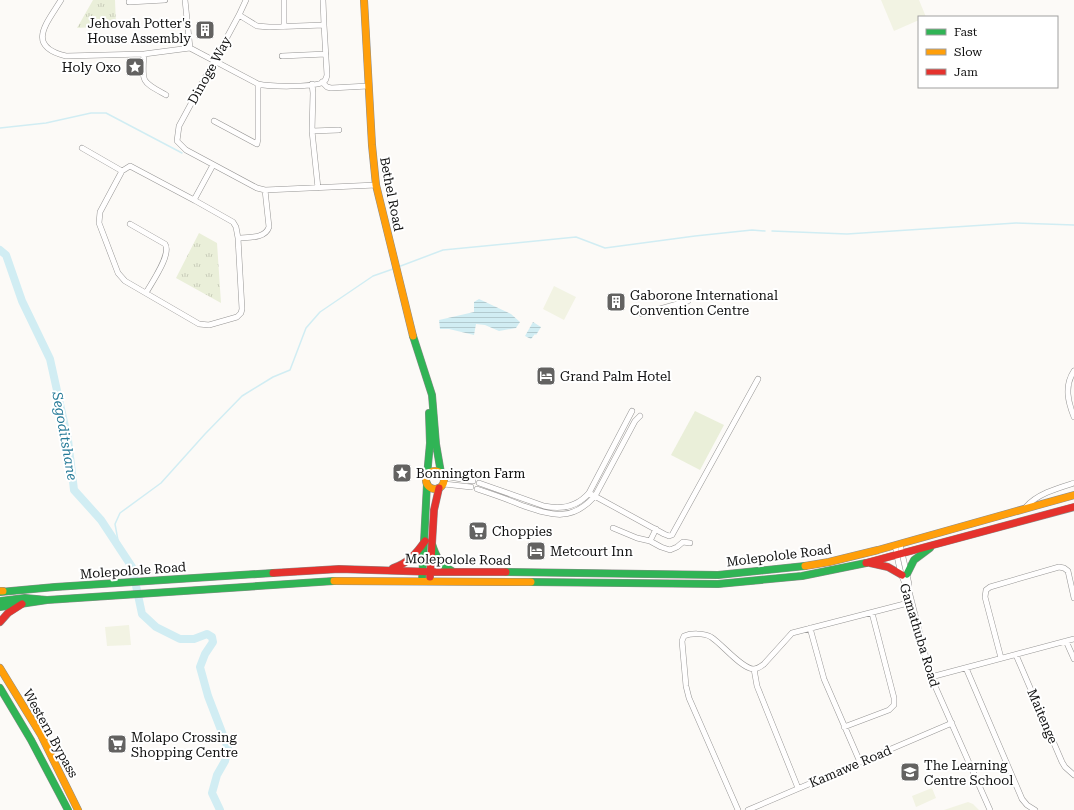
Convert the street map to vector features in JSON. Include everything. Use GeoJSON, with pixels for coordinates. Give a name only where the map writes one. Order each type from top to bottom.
{"type":"FeatureCollection","features":[{"type":"Feature","properties":{"kind":"main road","name":"Bethel Road"},"geometry":{"type":"LineString","coordinates":[[364,0],[373,168],[410,327],[432,395],[436,444],[443,474]]}},
{"type":"Feature","properties":{"kind":"main road","name":"Bethel Road"},"geometry":{"type":"LineString","coordinates":[[427,476],[430,443],[429,387]]}},
{"type":"Feature","properties":{"kind":"main road"},"geometry":{"type":"LineString","coordinates":[[422,581],[428,537],[434,510],[442,486],[443,474],[434,471],[427,476],[426,509],[428,537],[437,560],[445,568],[454,572]]}},
{"type":"Feature","properties":{"kind":"main road"},"geometry":{"type":"LineString","coordinates":[[427,484],[431,488],[442,486]]}},
{"type":"Feature","properties":{"kind":"main road","name":"Molepolole Road"},"geometry":{"type":"LineString","coordinates":[[1,591],[339,569],[431,572],[718,575],[793,568],[829,562],[1074,495]]}},
{"type":"Feature","properties":{"kind":"main road","name":"Molepolole Road"},"geometry":{"type":"LineString","coordinates":[[0,607],[47,600],[341,581],[718,584],[791,577],[866,563],[1074,507]]}},
{"type":"Feature","properties":{"kind":"main road"},"geometry":{"type":"LineString","coordinates":[[426,509],[434,510]]}},
{"type":"Feature","properties":{"kind":"main road"},"geometry":{"type":"LineString","coordinates":[[382,570],[403,564],[410,560],[428,537]]}},
{"type":"Feature","properties":{"kind":"main road"},"geometry":{"type":"LineString","coordinates":[[430,581],[432,544]]}},
{"type":"Feature","properties":{"kind":"main road"},"geometry":{"type":"LineString","coordinates":[[866,563],[888,567],[905,575],[914,560],[932,546]]}},
{"type":"Feature","properties":{"kind":"main road"},"geometry":{"type":"LineString","coordinates":[[0,601],[25,598],[47,600]]}},
{"type":"Feature","properties":{"kind":"main road"},"geometry":{"type":"LineString","coordinates":[[0,622],[8,613],[22,604]]}},
{"type":"Feature","properties":{"kind":"main road","name":"Western Bypass"},"geometry":{"type":"LineString","coordinates":[[0,668],[41,735],[78,810]]}},
{"type":"Feature","properties":{"kind":"main road","name":"Western Bypass"},"geometry":{"type":"LineString","coordinates":[[0,688],[31,740],[68,810]]}},
{"type":"Feature","properties":{"kind":"street"},"geometry":{"type":"LineString","coordinates":[[61,0],[43,31],[43,44],[49,49],[66,56],[144,54],[190,48],[258,84],[272,87],[312,84],[326,80],[323,0]]}},
{"type":"Feature","properties":{"kind":"street"},"geometry":{"type":"LineString","coordinates":[[129,2],[165,0]]}},
{"type":"Feature","properties":{"kind":"street"},"geometry":{"type":"LineString","coordinates":[[185,0],[190,48]]}},
{"type":"Feature","properties":{"kind":"street","name":"Dinoge Way"},"geometry":{"type":"LineString","coordinates":[[213,165],[186,150],[176,141],[179,126],[246,0]]}},
{"type":"Feature","properties":{"kind":"street"},"geometry":{"type":"LineString","coordinates":[[284,0],[284,27]]}},
{"type":"Feature","properties":{"kind":"street"},"geometry":{"type":"LineString","coordinates":[[239,15],[257,26],[284,27],[324,25]]}},
{"type":"Feature","properties":{"kind":"street"},"geometry":{"type":"LineString","coordinates":[[144,54],[144,80],[147,84],[166,95]]}},
{"type":"Feature","properties":{"kind":"street"},"geometry":{"type":"LineString","coordinates":[[282,56],[326,54]]}},
{"type":"Feature","properties":{"kind":"street"},"geometry":{"type":"LineString","coordinates":[[322,82],[327,87],[331,88],[368,86]]}},
{"type":"Feature","properties":{"kind":"street"},"geometry":{"type":"LineString","coordinates":[[214,121],[257,144],[258,84]]}},
{"type":"Feature","properties":{"kind":"street"},"geometry":{"type":"LineString","coordinates":[[312,84],[312,131],[318,188]]}},
{"type":"Feature","properties":{"kind":"street"},"geometry":{"type":"LineString","coordinates":[[312,131],[339,130]]}},
{"type":"Feature","properties":{"kind":"street"},"geometry":{"type":"LineString","coordinates":[[82,148],[122,171]]}},
{"type":"Feature","properties":{"kind":"street"},"geometry":{"type":"LineString","coordinates":[[194,200],[213,165],[256,188],[265,190],[376,185]]}},
{"type":"Feature","properties":{"kind":"street"},"geometry":{"type":"LineString","coordinates":[[133,167],[233,222],[236,227],[238,238],[242,309],[241,313],[237,317],[209,325],[199,324],[125,281],[118,273],[99,223],[100,212],[122,171],[133,167]]}},
{"type":"Feature","properties":{"kind":"street"},"geometry":{"type":"LineString","coordinates":[[238,238],[263,236],[268,232],[269,228],[265,190]]}},
{"type":"Feature","properties":{"kind":"street"},"geometry":{"type":"LineString","coordinates":[[130,224],[167,246],[166,256],[146,293]]}},
{"type":"Feature","properties":{"kind":"street"},"geometry":{"type":"LineString","coordinates":[[642,314],[688,301]]}},
{"type":"Feature","properties":{"kind":"street"},"geometry":{"type":"LineString","coordinates":[[1074,371],[1068,384],[1068,396],[1074,418]]}},
{"type":"Feature","properties":{"kind":"street"},"geometry":{"type":"LineString","coordinates":[[589,493],[669,536],[672,535],[758,379]]}},
{"type":"Feature","properties":{"kind":"street"},"geometry":{"type":"LineString","coordinates":[[632,411],[589,493],[584,499],[570,506],[554,508],[544,506],[478,486],[542,512],[554,515],[569,513],[576,510],[588,503],[595,496],[634,421],[640,416]]}},
{"type":"Feature","properties":{"kind":"street"},"geometry":{"type":"LineString","coordinates":[[442,486],[472,484],[443,474]]}},
{"type":"Feature","properties":{"kind":"street"},"geometry":{"type":"LineString","coordinates":[[1026,508],[1033,501],[1050,492],[1074,483]]}},
{"type":"Feature","properties":{"kind":"street"},"geometry":{"type":"LineString","coordinates":[[613,528],[670,550],[683,542],[690,543]]}},
{"type":"Feature","properties":{"kind":"street"},"geometry":{"type":"LineString","coordinates":[[650,541],[656,529]]}},
{"type":"Feature","properties":{"kind":"street","name":"Gamathuba Road"},"geometry":{"type":"LineString","coordinates":[[897,544],[905,575],[909,584],[909,591],[932,677],[990,810]]}},
{"type":"Feature","properties":{"kind":"street"},"geometry":{"type":"LineString","coordinates":[[1002,658],[985,597],[986,590],[990,587],[1059,567],[1068,571],[1074,598]]}},
{"type":"Feature","properties":{"kind":"street"},"geometry":{"type":"LineString","coordinates":[[738,810],[689,698],[686,686],[682,641],[684,636],[689,634],[710,637],[745,666],[754,669],[759,668],[764,664],[792,633],[912,602]]}},
{"type":"Feature","properties":{"kind":"street"},"geometry":{"type":"LineString","coordinates":[[844,727],[889,710],[894,705],[894,698],[872,613]]}},
{"type":"Feature","properties":{"kind":"street"},"geometry":{"type":"LineString","coordinates":[[810,628],[824,679],[860,762]]}},
{"type":"Feature","properties":{"kind":"street"},"geometry":{"type":"LineString","coordinates":[[932,677],[1074,639]]}},
{"type":"Feature","properties":{"kind":"street"},"geometry":{"type":"LineString","coordinates":[[1066,641],[1074,660]]}},
{"type":"Feature","properties":{"kind":"street","name":"Maitenge"},"geometry":{"type":"LineString","coordinates":[[1016,655],[1062,762],[1074,775]]}},
{"type":"Feature","properties":{"kind":"street"},"geometry":{"type":"LineString","coordinates":[[966,668],[1022,799],[1027,805],[1035,810]]}},
{"type":"Feature","properties":{"kind":"street"},"geometry":{"type":"LineString","coordinates":[[754,669],[756,686],[798,788]]}},
{"type":"Feature","properties":{"kind":"street","name":"Kamawe Road"},"geometry":{"type":"LineString","coordinates":[[748,810],[952,723]]}},
{"type":"Feature","properties":{"kind":"green space"},"geometry":{"type":"Polygon","coordinates":[[[93,0],[115,0],[116,26],[77,28],[93,0]]]}},
{"type":"Feature","properties":{"kind":"green space"},"geometry":{"type":"Polygon","coordinates":[[[881,0],[919,0],[926,16],[918,16],[918,20],[894,31],[881,0]]]}},
{"type":"Feature","properties":{"kind":"green space"},"geometry":{"type":"Polygon","coordinates":[[[199,233],[217,243],[221,303],[176,278],[199,233]]]}},
{"type":"Feature","properties":{"kind":"green space"},"geometry":{"type":"Polygon","coordinates":[[[554,286],[576,297],[564,320],[543,309],[554,286]]]}},
{"type":"Feature","properties":{"kind":"green space"},"geometry":{"type":"Polygon","coordinates":[[[695,411],[724,425],[700,470],[671,455],[695,411]]]}},
{"type":"Feature","properties":{"kind":"green space"},"geometry":{"type":"Polygon","coordinates":[[[129,625],[131,645],[107,646],[105,627],[129,625]]]}},
{"type":"Feature","properties":{"kind":"green space"},"geometry":{"type":"Polygon","coordinates":[[[932,788],[936,798],[916,807],[912,796],[932,788]]]}},
{"type":"Feature","properties":{"kind":"green space"},"geometry":{"type":"Polygon","coordinates":[[[968,802],[973,804],[979,810],[944,810],[968,802]]]}},
{"type":"Feature","properties":{"kind":"water"},"geometry":{"type":"Polygon","coordinates":[[[479,299],[511,314],[520,322],[516,328],[499,331],[485,325],[476,324],[474,335],[449,329],[440,329],[439,320],[474,312],[474,302],[479,299]]]}},
{"type":"Feature","properties":{"kind":"water"},"geometry":{"type":"Polygon","coordinates":[[[533,322],[541,327],[536,335],[535,334],[531,339],[525,336],[533,322]]]}},
{"type":"Feature","properties":{"kind":"waterway"},"geometry":{"type":"LineString","coordinates":[[0,128],[46,123],[91,113],[106,113],[182,153]]}},
{"type":"Feature","properties":{"kind":"waterway"},"geometry":{"type":"LineString","coordinates":[[772,231],[847,234],[1016,223],[1074,225]]}},
{"type":"Feature","properties":{"kind":"waterway"},"geometry":{"type":"LineString","coordinates":[[398,267],[443,250],[576,237],[605,248],[695,236],[752,230],[765,231]]}},
{"type":"Feature","properties":{"kind":"waterway","name":"Segoditshane"},"geometry":{"type":"LineString","coordinates":[[0,250],[6,255],[22,301],[50,359],[68,440],[74,490],[101,520],[132,567],[142,614],[156,627],[180,639],[194,639],[207,634],[212,637],[213,642],[205,654],[200,667],[208,696],[228,748],[225,761],[217,775],[212,793],[220,810]]}},
{"type":"Feature","properties":{"kind":"waterway"},"geometry":{"type":"LineString","coordinates":[[119,546],[115,524],[120,513],[161,483],[242,396],[273,377],[290,370],[306,328],[320,312],[373,276],[393,269]]}},
{"type":"Feature","properties":{"kind":"traffic: fast"},"geometry":{"type":"LineString","coordinates":[[413,336],[432,395],[436,444],[441,473]]}},
{"type":"Feature","properties":{"kind":"traffic: fast"},"geometry":{"type":"LineString","coordinates":[[427,476],[430,443],[429,413]]}},
{"type":"Feature","properties":{"kind":"traffic: fast"},"geometry":{"type":"LineString","coordinates":[[422,581],[427,484]]}},
{"type":"Feature","properties":{"kind":"traffic: fast"},"geometry":{"type":"LineString","coordinates":[[432,544],[439,560],[444,566],[452,571]]}},
{"type":"Feature","properties":{"kind":"traffic: fast"},"geometry":{"type":"LineString","coordinates":[[907,574],[914,560],[930,548]]}},
{"type":"Feature","properties":{"kind":"traffic: fast"},"geometry":{"type":"LineString","coordinates":[[531,582],[718,584],[802,576],[866,563]]}},
{"type":"Feature","properties":{"kind":"traffic: fast"},"geometry":{"type":"LineString","coordinates":[[506,572],[718,575],[805,566]]}},
{"type":"Feature","properties":{"kind":"traffic: fast"},"geometry":{"type":"LineString","coordinates":[[0,592],[273,573]]}},
{"type":"Feature","properties":{"kind":"traffic: fast"},"geometry":{"type":"LineString","coordinates":[[0,607],[47,600],[334,581]]}},
{"type":"Feature","properties":{"kind":"traffic: fast"},"geometry":{"type":"LineString","coordinates":[[0,601],[25,598],[47,600]]}},
{"type":"Feature","properties":{"kind":"traffic: fast"},"geometry":{"type":"LineString","coordinates":[[0,688],[31,740],[68,810]]}},
{"type":"Feature","properties":{"kind":"traffic: slow"},"geometry":{"type":"LineString","coordinates":[[364,0],[372,145],[376,185],[413,336]]}},
{"type":"Feature","properties":{"kind":"traffic: slow"},"geometry":{"type":"LineString","coordinates":[[431,471],[439,471],[444,476],[444,480],[442,487],[439,489],[431,489],[426,484],[426,476],[431,471]]}},
{"type":"Feature","properties":{"kind":"traffic: slow"},"geometry":{"type":"LineString","coordinates":[[805,566],[829,562],[878,550],[1074,495]]}},
{"type":"Feature","properties":{"kind":"traffic: slow"},"geometry":{"type":"LineString","coordinates":[[334,581],[531,582]]}},
{"type":"Feature","properties":{"kind":"traffic: slow"},"geometry":{"type":"LineString","coordinates":[[0,668],[41,735],[78,810]]}},
{"type":"Feature","properties":{"kind":"traffic: jam"},"geometry":{"type":"LineString","coordinates":[[430,577],[434,510],[439,488]]}},
{"type":"Feature","properties":{"kind":"traffic: jam"},"geometry":{"type":"LineString","coordinates":[[866,563],[1074,507]]}},
{"type":"Feature","properties":{"kind":"traffic: jam"},"geometry":{"type":"LineString","coordinates":[[393,568],[403,564],[411,558],[425,541]]}},
{"type":"Feature","properties":{"kind":"traffic: jam"},"geometry":{"type":"LineString","coordinates":[[870,563],[888,567],[902,575]]}},
{"type":"Feature","properties":{"kind":"traffic: jam"},"geometry":{"type":"LineString","coordinates":[[273,573],[339,569],[435,572],[506,572]]}},
{"type":"Feature","properties":{"kind":"traffic: jam"},"geometry":{"type":"LineString","coordinates":[[0,622],[8,613],[22,604]]}},
{"type":"Feature","properties":{"kind":"place","name":"Jehovah Potter's House Assembly"},"geometry":{"type":"Point","coordinates":[205,30]}},
{"type":"Feature","properties":{"kind":"place","name":"Holy Oxo"},"geometry":{"type":"Point","coordinates":[135,67]}},
{"type":"Feature","properties":{"kind":"place","name":"Gaborone International Convention Centre"},"geometry":{"type":"Point","coordinates":[616,302]}},
{"type":"Feature","properties":{"kind":"place","name":"Grand Palm Hotel"},"geometry":{"type":"Point","coordinates":[546,376]}},
{"type":"Feature","properties":{"kind":"place","name":"Bonnington Farm"},"geometry":{"type":"Point","coordinates":[402,473]}},
{"type":"Feature","properties":{"kind":"place","name":"Choppies"},"geometry":{"type":"Point","coordinates":[478,531]}},
{"type":"Feature","properties":{"kind":"place","name":"Metcourt Inn"},"geometry":{"type":"Point","coordinates":[536,551]}},
{"type":"Feature","properties":{"kind":"place","name":"Molapo Crossing Shopping Centre"},"geometry":{"type":"Point","coordinates":[117,744]}},
{"type":"Feature","properties":{"kind":"place","name":"The Learning Centre School"},"geometry":{"type":"Point","coordinates":[910,772]}}]}
